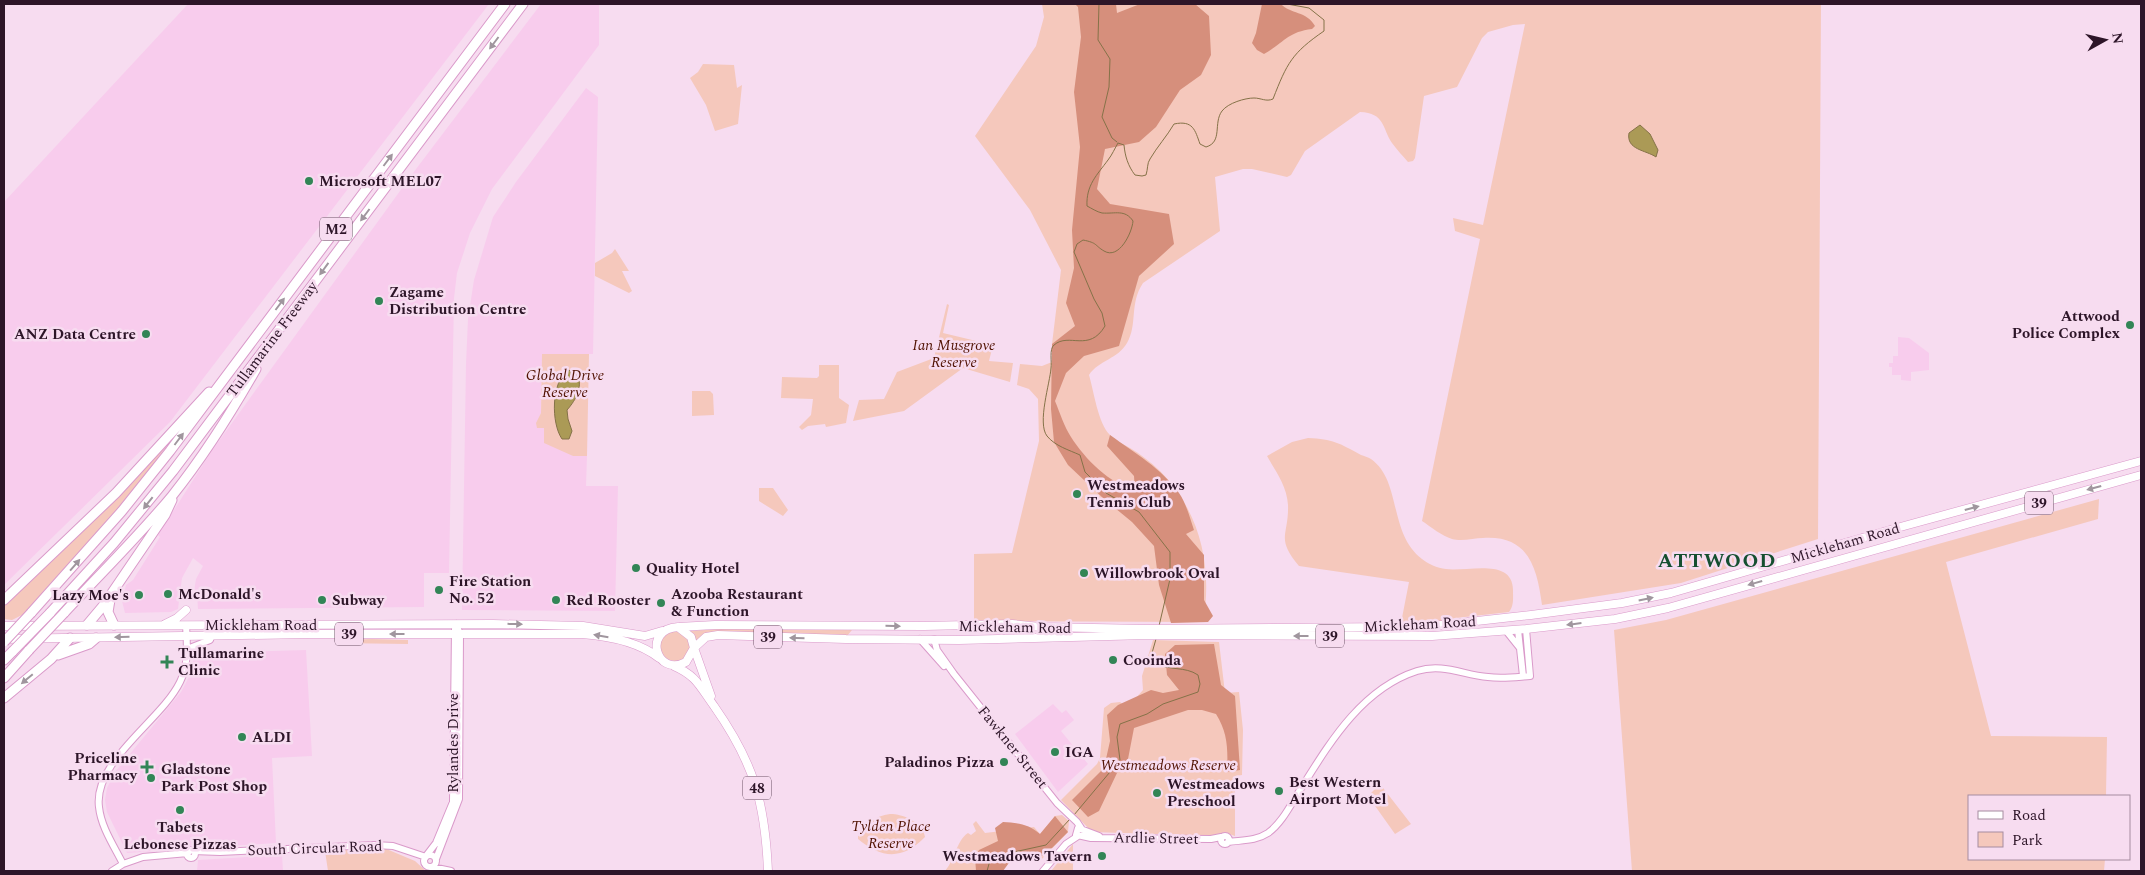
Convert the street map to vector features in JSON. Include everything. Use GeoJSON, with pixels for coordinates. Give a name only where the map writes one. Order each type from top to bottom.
{"type":"FeatureCollection","features":[{"type":"Feature","properties":{"kind":"highway","name":"Tullamarine Freeway"},"geometry":{"type":"LineString","coordinates":[[4,639],[31,614],[128,503],[220,386],[505,4]]}},
{"type":"Feature","properties":{"kind":"highway","name":"Tullamarine Freeway"},"geometry":{"type":"LineString","coordinates":[[4,660],[83,580],[141,512],[523,4]]}},
{"type":"Feature","properties":{"kind":"highway"},"geometry":{"type":"LineString","coordinates":[[4,678],[176,491],[223,424],[258,365],[262,353]]}},
{"type":"Feature","properties":{"kind":"highway"},"geometry":{"type":"LineString","coordinates":[[4,600],[116,493],[207,394],[220,386]]}},
{"type":"Feature","properties":{"kind":"highway"},"geometry":{"type":"LineString","coordinates":[[87,626],[111,595],[168,510],[176,491]]}},
{"type":"Feature","properties":{"kind":"highway"},"geometry":{"type":"LineString","coordinates":[[111,595],[108,612],[114,625]]}},
{"type":"Feature","properties":{"kind":"highway"},"geometry":{"type":"LineString","coordinates":[[4,698],[51,659],[70,638]]}},
{"type":"Feature","properties":{"kind":"highway"},"geometry":{"type":"LineString","coordinates":[[51,659],[67,651],[89,644],[96,638]]}},
{"type":"Feature","properties":{"kind":"main road","name":"Mickleham Road"},"geometry":{"type":"LineString","coordinates":[[1170,632],[1432,626],[1622,604],[1671,593],[1904,526],[1924,518],[2141,461]]}},
{"type":"Feature","properties":{"kind":"main road","name":"Mickleham Road"},"geometry":{"type":"LineString","coordinates":[[678,626],[932,626],[1012,624],[1040,628],[1089,628],[1147,632],[1432,636],[1507,632],[1615,619],[1668,608],[2141,475]]}},
{"type":"Feature","properties":{"kind":"main road"},"geometry":{"type":"LineString","coordinates":[[2063,497],[2068,489],[2067,481]]}},
{"type":"Feature","properties":{"kind":"main road"},"geometry":{"type":"LineString","coordinates":[[1924,518],[1926,535]]}},
{"type":"Feature","properties":{"kind":"main road"},"geometry":{"type":"LineString","coordinates":[[164,625],[178,618],[186,610]]}},
{"type":"Feature","properties":{"kind":"main road"},"geometry":{"type":"LineString","coordinates":[[1521,616],[1522,630]]}},
{"type":"Feature","properties":{"kind":"main road","name":"Mickleham Road"},"geometry":{"type":"LineString","coordinates":[[4,626],[456,624],[583,626],[645,636],[655,635],[666,630]]}},
{"type":"Feature","properties":{"kind":"main road"},"geometry":{"type":"LineString","coordinates":[[1012,624],[1016,634],[1029,638]]}},
{"type":"Feature","properties":{"kind":"main road"},"geometry":{"type":"LineString","coordinates":[[1004,639],[1010,634],[1012,624]]}},
{"type":"Feature","properties":{"kind":"main road"},"geometry":{"type":"LineString","coordinates":[[58,626],[70,638],[87,626]]}},
{"type":"Feature","properties":{"kind":"main road"},"geometry":{"type":"LineString","coordinates":[[678,626],[691,638],[694,648]]}},
{"type":"Feature","properties":{"kind":"main road","name":"39"},"geometry":{"type":"LineString","coordinates":[[666,630],[678,626]]}},
{"type":"Feature","properties":{"kind":"main road"},"geometry":{"type":"LineString","coordinates":[[846,639],[854,632],[855,626]]}},
{"type":"Feature","properties":{"kind":"main road"},"geometry":{"type":"LineString","coordinates":[[855,626],[864,635],[888,639]]}},
{"type":"Feature","properties":{"kind":"main road"},"geometry":{"type":"LineString","coordinates":[[932,626],[932,639]]}},
{"type":"Feature","properties":{"kind":"main road"},"geometry":{"type":"LineString","coordinates":[[1089,628],[1094,636]]}},
{"type":"Feature","properties":{"kind":"main road"},"geometry":{"type":"LineString","coordinates":[[662,660],[656,650],[656,644],[658,638],[666,630]]}},
{"type":"Feature","properties":{"kind":"main road","name":"Mickleham Road"},"geometry":{"type":"LineString","coordinates":[[694,648],[706,638],[718,635],[959,640],[1094,636],[1147,632]]}},
{"type":"Feature","properties":{"kind":"main road","name":"Mickleham Road"},"geometry":{"type":"LineString","coordinates":[[4,639],[212,635],[591,635],[622,641],[650,652],[662,660]]}},
{"type":"Feature","properties":{"kind":"main road","name":"39"},"geometry":{"type":"LineString","coordinates":[[662,660],[671,665],[686,662],[694,648]]}},
{"type":"Feature","properties":{"kind":"main road","name":"48"},"geometry":{"type":"LineString","coordinates":[[694,648],[706,686],[719,714]]}},
{"type":"Feature","properties":{"kind":"main road","name":"48"},"geometry":{"type":"LineString","coordinates":[[671,665],[692,676],[742,751],[757,786],[765,825],[768,871]]}},
{"type":"Feature","properties":{"kind":"street"},"geometry":{"type":"LineString","coordinates":[[456,624],[457,634]]}},
{"type":"Feature","properties":{"kind":"street"},"geometry":{"type":"LineString","coordinates":[[123,864],[100,815],[98,802],[102,782],[112,764],[177,688],[184,672],[187,649],[186,625]]}},
{"type":"Feature","properties":{"kind":"street"},"geometry":{"type":"LineString","coordinates":[[1522,630],[1520,650],[1526,676]]}},
{"type":"Feature","properties":{"kind":"street"},"geometry":{"type":"LineString","coordinates":[[1522,630],[1526,676]]}},
{"type":"Feature","properties":{"kind":"street"},"geometry":{"type":"LineString","coordinates":[[1507,632],[1520,650]]}},
{"type":"Feature","properties":{"kind":"street","name":"Rylandes Drive"},"geometry":{"type":"LineString","coordinates":[[432,867],[450,817],[454,798],[457,634]]}},
{"type":"Feature","properties":{"kind":"street"},"geometry":{"type":"LineString","coordinates":[[187,649],[210,640],[212,635]]}},
{"type":"Feature","properties":{"kind":"street","name":"Fawkner Street"},"geometry":{"type":"LineString","coordinates":[[920,639],[954,674],[1073,819],[1080,832]]}},
{"type":"Feature","properties":{"kind":"street"},"geometry":{"type":"LineString","coordinates":[[932,639],[934,652]]}},
{"type":"Feature","properties":{"kind":"street"},"geometry":{"type":"LineString","coordinates":[[934,652],[944,643],[959,640]]}},
{"type":"Feature","properties":{"kind":"street","name":"Ardlie Street"},"geometry":{"type":"LineString","coordinates":[[1080,832],[1101,837],[1225,840],[1260,838],[1275,827],[1348,720],[1368,700],[1392,683],[1418,671],[1433,668],[1452,669],[1490,678],[1526,676]]}},
{"type":"Feature","properties":{"kind":"street","name":"Rylandes Drive"},"geometry":{"type":"LineString","coordinates":[[425,858],[436,843],[450,817]]}},
{"type":"Feature","properties":{"kind":"street"},"geometry":{"type":"LineString","coordinates":[[1043,871],[1066,844],[1080,832]]}},
{"type":"Feature","properties":{"kind":"street","name":"South Circular Road"},"geometry":{"type":"LineString","coordinates":[[112,871],[123,864],[143,857],[362,844],[387,845],[425,858],[432,855],[451,871]]}},
{"type":"Feature","properties":{"kind":"street"},"geometry":{"type":"LineString","coordinates":[[425,858],[427,867],[451,871]]}},
{"type":"Feature","properties":{"kind":"shaded area"},"geometry":{"type":"Polygon","coordinates":[[[188,4],[489,4],[170,422],[4,585],[4,202],[188,4]]]}},
{"type":"Feature","properties":{"kind":"shaded area"},"geometry":{"type":"Polygon","coordinates":[[[541,4],[599,4],[599,45],[492,189],[470,233],[457,273],[454,298],[449,573],[424,573],[424,607],[198,609],[197,593],[194,591],[196,579],[203,566],[193,558],[182,578],[178,609],[171,612],[125,613],[122,601],[126,585],[133,580],[160,537],[158,535],[211,452],[413,173],[541,4]]]}},
{"type":"Feature","properties":{"kind":"shaded area"},"geometry":{"type":"Polygon","coordinates":[[[1075,4],[1116,4],[1117,13],[1140,4],[1195,4],[1209,16],[1211,55],[1201,75],[1180,90],[1156,127],[1139,142],[1105,149],[1097,189],[1110,204],[1169,214],[1174,244],[1139,276],[1119,346],[1084,356],[1066,373],[1055,401],[1071,437],[1091,462],[1107,476],[1135,491],[1134,476],[1107,446],[1110,435],[1156,468],[1179,493],[1186,506],[1194,530],[1186,534],[1204,555],[1204,600],[1213,616],[1208,622],[1171,623],[1159,585],[1154,546],[1132,522],[1068,465],[1054,442],[1051,409],[1052,344],[1075,326],[1066,303],[1074,268],[1072,230],[1080,147],[1074,92],[1081,37],[1078,7],[1075,4]]]}},
{"type":"Feature","properties":{"kind":"shaded area"},"geometry":{"type":"Polygon","coordinates":[[[1262,4],[1281,4],[1289,10],[1308,18],[1315,26],[1312,29],[1291,35],[1264,54],[1257,50],[1252,43],[1262,4]]]}},
{"type":"Feature","properties":{"kind":"shaded area"},"geometry":{"type":"Polygon","coordinates":[[[586,88],[598,97],[593,354],[542,354],[541,413],[539,418],[544,428],[573,456],[587,456],[586,486],[618,486],[615,611],[462,610],[466,364],[468,319],[474,280],[493,217],[516,182],[586,88]]]}},
{"type":"Feature","properties":{"kind":"shaded area"},"geometry":{"type":"Polygon","coordinates":[[[1640,125],[1650,134],[1658,150],[1656,157],[1638,149],[1629,139],[1629,133],[1640,125]]]}},
{"type":"Feature","properties":{"kind":"shaded area"},"geometry":{"type":"Polygon","coordinates":[[[1898,337],[1909,338],[1929,353],[1929,370],[1911,372],[1911,381],[1901,380],[1901,375],[1892,375],[1892,367],[1889,367],[1889,363],[1893,363],[1893,356],[1898,356],[1898,337]]]}},
{"type":"Feature","properties":{"kind":"shaded area"},"geometry":{"type":"Polygon","coordinates":[[[568,370],[575,372],[578,377],[579,387],[576,397],[567,410],[572,431],[569,439],[562,439],[556,423],[554,403],[558,384],[568,370]]]}},
{"type":"Feature","properties":{"kind":"shaded area"},"geometry":{"type":"Polygon","coordinates":[[[1214,644],[1221,685],[1235,696],[1240,770],[1227,772],[1226,742],[1223,728],[1216,714],[1202,710],[1188,710],[1134,728],[1128,759],[1117,773],[1099,811],[1088,817],[1072,800],[1104,768],[1110,741],[1107,715],[1118,705],[1151,690],[1163,693],[1179,690],[1167,675],[1165,654],[1175,645],[1214,644]]]}},
{"type":"Feature","properties":{"kind":"shaded area"},"geometry":{"type":"Polygon","coordinates":[[[306,650],[312,756],[272,758],[276,843],[127,853],[107,812],[105,800],[107,788],[115,772],[181,692],[189,677],[195,653],[306,650]]]}},
{"type":"Feature","properties":{"kind":"shaded area"},"geometry":{"type":"Polygon","coordinates":[[[1053,704],[1062,713],[1066,710],[1074,720],[1061,731],[1088,764],[1058,792],[1015,734],[1053,704]]]}},
{"type":"Feature","properties":{"kind":"shaded area"},"geometry":{"type":"Polygon","coordinates":[[[1055,816],[1068,832],[1044,856],[1014,856],[1003,871],[976,871],[975,857],[979,850],[998,841],[995,828],[1003,822],[1023,825],[1032,828],[1040,834],[1055,816]]]}},
{"type":"Feature","properties":{"kind":"shaded area"},"geometry":{"type":"Polygon","coordinates":[[[282,855],[283,871],[197,871],[198,860],[282,855]]]}},
{"type":"Feature","properties":{"kind":"green space"},"geometry":{"type":"Polygon","coordinates":[[[1042,4],[1821,4],[1818,539],[1681,583],[1542,605],[1533,567],[1528,556],[1521,548],[1499,538],[1452,539],[1440,534],[1422,521],[1480,239],[1455,231],[1453,218],[1483,225],[1525,24],[1513,25],[1488,32],[1482,38],[1457,87],[1424,96],[1413,161],[1408,162],[1396,148],[1378,118],[1368,113],[1360,112],[1305,151],[1291,175],[1287,177],[1252,169],[1243,169],[1215,177],[1220,231],[1143,283],[1136,299],[1132,329],[1127,343],[1119,353],[1098,366],[1089,375],[1099,415],[1106,430],[1114,439],[1142,456],[1160,471],[1174,487],[1194,522],[1200,541],[1206,581],[1203,622],[974,621],[974,554],[1012,553],[1039,441],[1038,399],[1029,389],[1017,385],[1020,364],[1042,366],[1052,362],[1052,344],[1061,270],[1030,210],[975,136],[1036,46],[1044,17],[1042,4]]]}},
{"type":"Feature","properties":{"kind":"green space"},"geometry":{"type":"Polygon","coordinates":[[[703,64],[734,65],[737,88],[742,85],[738,124],[715,131],[706,105],[690,78],[698,72],[703,64]]]}},
{"type":"Feature","properties":{"kind":"green space"},"geometry":{"type":"Polygon","coordinates":[[[615,249],[629,271],[622,271],[632,291],[629,293],[595,276],[595,263],[612,253],[615,249]]]}},
{"type":"Feature","properties":{"kind":"green space","name":"Ian Musgrove Reserve"},"geometry":{"type":"Polygon","coordinates":[[[947,304],[949,305],[943,333],[993,345],[989,361],[1013,363],[1010,382],[963,368],[904,411],[853,421],[859,400],[884,399],[897,372],[934,358],[947,304]]]}},
{"type":"Feature","properties":{"kind":"green space","name":"Global Drive Reserve"},"geometry":{"type":"Polygon","coordinates":[[[542,354],[589,354],[587,456],[573,456],[544,443],[544,428],[537,428],[536,423],[541,413],[542,354]]]}},
{"type":"Feature","properties":{"kind":"green space"},"geometry":{"type":"Polygon","coordinates":[[[819,365],[839,365],[839,398],[849,405],[846,423],[826,427],[825,424],[808,426],[802,430],[799,427],[811,415],[813,399],[781,398],[782,377],[817,378],[819,376],[819,365]]]}},
{"type":"Feature","properties":{"kind":"green space"},"geometry":{"type":"Polygon","coordinates":[[[692,391],[710,391],[713,394],[714,415],[692,416],[692,391]]]}},
{"type":"Feature","properties":{"kind":"green space"},"geometry":{"type":"Polygon","coordinates":[[[179,430],[124,502],[28,612],[12,620],[4,619],[4,604],[95,519],[142,472],[179,430]]]}},
{"type":"Feature","properties":{"kind":"green space"},"geometry":{"type":"Polygon","coordinates":[[[1308,438],[1330,441],[1371,459],[1381,469],[1387,480],[1399,522],[1411,548],[1424,561],[1433,566],[1455,569],[1487,568],[1505,573],[1511,580],[1513,590],[1511,610],[1509,612],[1456,618],[1434,623],[1401,623],[1409,582],[1299,566],[1287,549],[1285,542],[1288,515],[1286,492],[1267,456],[1292,442],[1308,438]]]}},
{"type":"Feature","properties":{"kind":"green space"},"geometry":{"type":"Polygon","coordinates":[[[759,488],[773,488],[788,510],[783,516],[759,501],[759,488]]]}},
{"type":"Feature","properties":{"kind":"green space"},"geometry":{"type":"Polygon","coordinates":[[[2099,499],[2098,519],[1946,562],[1991,736],[2107,737],[2106,795],[1968,795],[1968,860],[2105,860],[2104,871],[1632,871],[1614,630],[1666,620],[2099,499]]]}},
{"type":"Feature","properties":{"kind":"green space"},"geometry":{"type":"Polygon","coordinates":[[[735,628],[852,630],[847,636],[725,633],[696,642],[690,631],[735,628]]]}},
{"type":"Feature","properties":{"kind":"green space"},"geometry":{"type":"Polygon","coordinates":[[[675,631],[686,635],[690,646],[686,657],[675,661],[664,657],[660,646],[664,635],[675,631]]]}},
{"type":"Feature","properties":{"kind":"green space"},"geometry":{"type":"Polygon","coordinates":[[[342,640],[408,640],[408,644],[335,643],[342,640]]]}},
{"type":"Feature","properties":{"kind":"green space","name":"Westmeadows Reserve"},"geometry":{"type":"Polygon","coordinates":[[[1153,640],[1219,642],[1225,693],[1239,692],[1243,730],[1242,775],[1235,776],[1235,836],[1226,833],[1218,836],[1092,832],[1061,800],[1097,764],[1100,758],[1104,708],[1111,703],[1120,702],[1127,708],[1143,690],[1142,676],[1153,640]]]}},
{"type":"Feature","properties":{"kind":"green space"},"geometry":{"type":"Polygon","coordinates":[[[1380,784],[1411,824],[1395,834],[1368,796],[1380,784]]]}},
{"type":"Feature","properties":{"kind":"green space","name":"Tylden Place Reserve"},"geometry":{"type":"Polygon","coordinates":[[[890,814],[901,815],[912,820],[921,827],[925,837],[909,850],[892,854],[876,850],[858,839],[858,836],[871,821],[890,814]]]}},
{"type":"Feature","properties":{"kind":"green space"},"geometry":{"type":"Polygon","coordinates":[[[1062,815],[1069,821],[1068,832],[1039,862],[1030,857],[1016,855],[1002,861],[1003,871],[945,871],[964,836],[968,833],[971,835],[976,831],[973,824],[976,821],[985,833],[1034,827],[1040,834],[1055,816],[1062,815]]]}},
{"type":"Feature","properties":{"kind":"green space"},"geometry":{"type":"Polygon","coordinates":[[[1073,844],[1073,871],[1051,871],[1073,844]]]}},
{"type":"Feature","properties":{"kind":"green space"},"geometry":{"type":"Polygon","coordinates":[[[384,848],[415,861],[426,871],[328,871],[325,851],[384,848]]]}},
{"type":"Feature","properties":{"kind":"waterway"},"geometry":{"type":"LineString","coordinates":[[1099,4],[1098,40],[1110,59],[1109,87],[1102,117],[1112,138],[1117,142]]}},
{"type":"Feature","properties":{"kind":"waterway"},"geometry":{"type":"LineString","coordinates":[[1159,626],[1170,579],[1170,552],[1139,512],[1106,493],[1085,472],[1080,455],[1058,445],[1047,436],[1044,430],[1043,422],[1051,368],[1052,347],[1066,340],[1092,339],[1105,326],[1102,313],[1074,252],[1077,244],[1083,240],[1094,243],[1104,251],[1115,252],[1124,244],[1130,232],[1133,221],[1127,215],[1123,213],[1102,213],[1087,206],[1090,186],[1118,143],[1124,145],[1127,161],[1135,175],[1146,175],[1149,161],[1174,124],[1185,123],[1192,127],[1200,144],[1206,147],[1211,145],[1216,137],[1219,116],[1225,108],[1250,98],[1273,99],[1282,76],[1297,53],[1324,31],[1324,20],[1309,8],[1287,4]]}},
{"type":"Feature","properties":{"kind":"waterway"},"geometry":{"type":"LineString","coordinates":[[1074,815],[1120,760],[1117,737],[1120,724],[1147,714],[1163,704],[1198,692],[1200,684],[1198,675],[1188,670],[1166,667],[1155,663],[1152,653],[1156,639]]}},
{"type":"Feature","properties":{"kind":"waterway"},"geometry":{"type":"LineString","coordinates":[[987,871],[991,857],[1046,845],[1070,819]]}},
{"type":"Feature","properties":{"kind":"place","name":"Microsoft MEL07"},"geometry":{"type":"Point","coordinates":[309,181]}},
{"type":"Feature","properties":{"kind":"place","name":"Zagame Distribution Centre"},"geometry":{"type":"Point","coordinates":[379,301]}},
{"type":"Feature","properties":{"kind":"place","name":"Attwood Police Complex"},"geometry":{"type":"Point","coordinates":[2130,325]}},
{"type":"Feature","properties":{"kind":"place","name":"ANZ Data Centre"},"geometry":{"type":"Point","coordinates":[146,334]}},
{"type":"Feature","properties":{"kind":"place","name":"Westmeadows Tennis Club"},"geometry":{"type":"Point","coordinates":[1077,494]}},
{"type":"Feature","properties":{"kind":"place","name":"Quality Hotel"},"geometry":{"type":"Point","coordinates":[636,568]}},
{"type":"Feature","properties":{"kind":"place","name":"Willowbrook Oval"},"geometry":{"type":"Point","coordinates":[1084,573]}},
{"type":"Feature","properties":{"kind":"place","name":"Fire Station No. 52"},"geometry":{"type":"Point","coordinates":[439,590]}},
{"type":"Feature","properties":{"kind":"place","name":"McDonald's"},"geometry":{"type":"Point","coordinates":[168,594]}},
{"type":"Feature","properties":{"kind":"place","name":"Lazy Moe's"},"geometry":{"type":"Point","coordinates":[139,595]}},
{"type":"Feature","properties":{"kind":"place","name":"Subway"},"geometry":{"type":"Point","coordinates":[322,600]}},
{"type":"Feature","properties":{"kind":"place","name":"Red Rooster"},"geometry":{"type":"Point","coordinates":[556,600]}},
{"type":"Feature","properties":{"kind":"place","name":"Azooba Restaurant & Function"},"geometry":{"type":"Point","coordinates":[661,603]}},
{"type":"Feature","properties":{"kind":"place","name":"Cooinda"},"geometry":{"type":"Point","coordinates":[1113,660]}},
{"type":"Feature","properties":{"kind":"place","name":"Tullamarine Clinic"},"geometry":{"type":"Point","coordinates":[167,662]}},
{"type":"Feature","properties":{"kind":"place","name":"ALDI"},"geometry":{"type":"Point","coordinates":[242,737]}},
{"type":"Feature","properties":{"kind":"place","name":"IGA"},"geometry":{"type":"Point","coordinates":[1055,752]}},
{"type":"Feature","properties":{"kind":"place","name":"Paladinos Pizza"},"geometry":{"type":"Point","coordinates":[1004,762]}},
{"type":"Feature","properties":{"kind":"place","name":"Priceline Pharmacy"},"geometry":{"type":"Point","coordinates":[147,767]}},
{"type":"Feature","properties":{"kind":"place","name":"Gladstone Park Post Shop"},"geometry":{"type":"Point","coordinates":[151,778]}},
{"type":"Feature","properties":{"kind":"place","name":"Best Western Airport Motel"},"geometry":{"type":"Point","coordinates":[1279,791]}},
{"type":"Feature","properties":{"kind":"place","name":"Westmeadows Preschool"},"geometry":{"type":"Point","coordinates":[1157,793]}},
{"type":"Feature","properties":{"kind":"place","name":"Tabets Lebonese Pizzas"},"geometry":{"type":"Point","coordinates":[180,810]}},
{"type":"Feature","properties":{"kind":"place","name":"Westmeadows Tavern"},"geometry":{"type":"Point","coordinates":[1102,856]}},
{"type":"Feature","properties":{"kind":"district","name":"ATTWOOD"},"geometry":{"type":"Point","coordinates":[1717,560]}}]}
